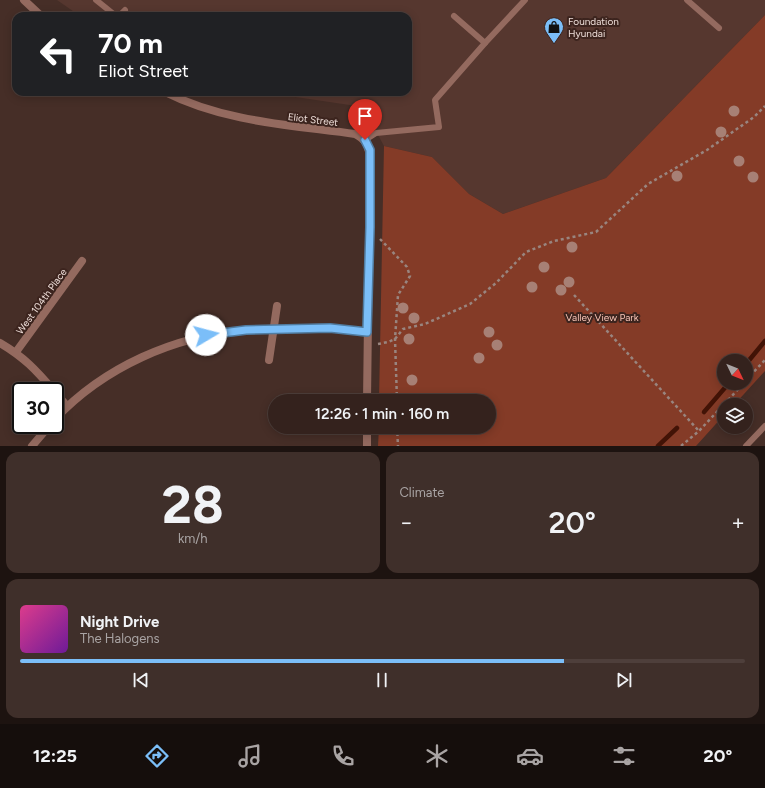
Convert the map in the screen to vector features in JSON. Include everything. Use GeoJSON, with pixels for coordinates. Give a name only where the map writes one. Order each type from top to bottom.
{"type":"FeatureCollection","features":[{"type":"Feature","properties":{"kind":"street"},"geometry":{"type":"LineString","coordinates":[[24,0],[37,12]]}},
{"type":"Feature","properties":{"kind":"street","name":"Eliot Street"},"geometry":{"type":"LineString","coordinates":[[176,96],[205,108],[249,120],[355,134],[365,140]]}},
{"type":"Feature","properties":{"kind":"street"},"geometry":{"type":"LineString","coordinates":[[365,140],[370,150],[367,394]]}},
{"type":"Feature","properties":{"kind":"street","name":"West 104th Place"},"geometry":{"type":"LineString","coordinates":[[16,352],[82,261]]}},
{"type":"Feature","properties":{"kind":"street"},"geometry":{"type":"LineString","coordinates":[[269,360],[277,306]]}},
{"type":"Feature","properties":{"kind":"street"},"geometry":{"type":"LineString","coordinates":[[64,409],[90,387],[134,360],[167,347],[206,335],[246,330],[330,328],[367,332]]}},
{"type":"Feature","properties":{"kind":"street"},"geometry":{"type":"LineString","coordinates":[[0,343],[16,352],[31,365],[46,382]]}},
{"type":"Feature","properties":{"kind":"street"},"geometry":{"type":"LineString","coordinates":[[64,402],[67,406]]}},
{"type":"Feature","properties":{"kind":"street"},"geometry":{"type":"LineString","coordinates":[[32,446],[42,434]]}},
{"type":"Feature","properties":{"kind":"street"},"geometry":{"type":"LineString","coordinates":[[367,434],[367,446]]}},
{"type":"Feature","properties":{"kind":"lane"},"geometry":{"type":"LineString","coordinates":[[96,0],[111,12]]}},
{"type":"Feature","properties":{"kind":"lane"},"geometry":{"type":"LineString","coordinates":[[365,140],[376,133],[439,127],[435,100],[484,43],[525,0]]}},
{"type":"Feature","properties":{"kind":"lane"},"geometry":{"type":"LineString","coordinates":[[687,0],[719,28]]}},
{"type":"Feature","properties":{"kind":"lane"},"geometry":{"type":"LineString","coordinates":[[454,16],[484,43]]}},
{"type":"Feature","properties":{"kind":"lane"},"geometry":{"type":"LineString","coordinates":[[746,446],[765,426]]}},
{"type":"Feature","properties":{"kind":"path"},"geometry":{"type":"LineString","coordinates":[[378,344],[395,339],[403,329],[425,324],[470,304],[496,283],[526,252],[554,241],[596,232],[648,184],[707,150],[754,117],[765,106]]}},
{"type":"Feature","properties":{"kind":"path"},"geometry":{"type":"LineString","coordinates":[[380,239],[407,267],[410,276],[398,295],[395,339],[397,394]]}},
{"type":"Feature","properties":{"kind":"path"},"geometry":{"type":"LineString","coordinates":[[574,295],[699,431]]}},
{"type":"Feature","properties":{"kind":"path"},"geometry":{"type":"LineString","coordinates":[[753,373],[765,360]]}},
{"type":"Feature","properties":{"kind":"path"},"geometry":{"type":"LineString","coordinates":[[681,446],[699,431],[737,390]]}},
{"type":"Feature","properties":{"kind":"path"},"geometry":{"type":"LineString","coordinates":[[397,434],[398,446]]}},
{"type":"Feature","properties":{"kind":"shaded area"},"geometry":{"type":"Polygon","coordinates":[[[57,0],[765,0],[765,15],[606,178],[503,214],[469,194],[432,157],[384,146],[363,107],[289,96],[412,96],[412,12],[74,12],[57,0]]]}},
{"type":"Feature","properties":{"kind":"green space","name":"Valley View Park"},"geometry":{"type":"Polygon","coordinates":[[[765,15],[765,371],[753,384],[753,354],[717,354],[717,390],[748,390],[740,398],[717,398],[717,423],[696,446],[378,446],[379,434],[496,434],[496,394],[379,394],[384,146],[432,157],[469,194],[503,214],[606,178],[765,15]]]}},
{"type":"Feature","properties":{"kind":"waterway"},"geometry":{"type":"LineString","coordinates":[[753,356],[765,341]]}},
{"type":"Feature","properties":{"kind":"waterway"},"geometry":{"type":"LineString","coordinates":[[704,412],[723,390]]}},
{"type":"Feature","properties":{"kind":"waterway"},"geometry":{"type":"LineString","coordinates":[[658,446],[677,428]]}},
{"type":"Feature","properties":{"kind":"place","name":"Foundation Hyundai"},"geometry":{"type":"Point","coordinates":[554,44]}},
{"type":"Feature","properties":{"kind":"route"},"geometry":{"type":"LineString","coordinates":[[206,335],[246,330],[330,328],[367,332],[370,227],[370,150],[365,140]]}}]}
